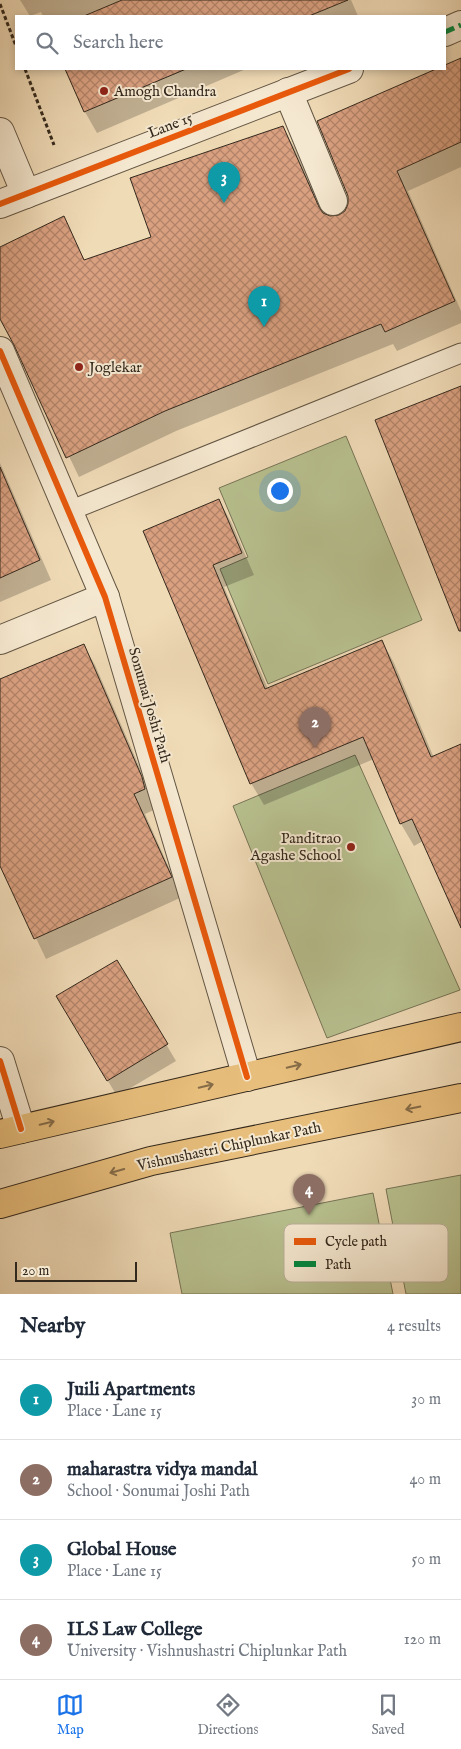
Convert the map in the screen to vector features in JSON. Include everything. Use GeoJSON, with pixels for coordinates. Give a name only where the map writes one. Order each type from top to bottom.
{"type":"FeatureCollection","features":[{"type":"Feature","properties":{"kind":"main road"},"geometry":{"type":"LineString","coordinates":[[11,1131],[461,1027]]}},
{"type":"Feature","properties":{"kind":"main road","name":"Vishnushastri Chiplunkar Path"},"geometry":{"type":"LineString","coordinates":[[0,1204],[151,1161],[461,1098]]}},
{"type":"Feature","properties":{"kind":"street"},"geometry":{"type":"LineString","coordinates":[[446,32],[461,26]]}},
{"type":"Feature","properties":{"kind":"street","name":"Lane 15"},"geometry":{"type":"LineString","coordinates":[[0,204],[346,70]]}},
{"type":"Feature","properties":{"kind":"street"},"geometry":{"type":"LineString","coordinates":[[288,92],[333,201]]}},
{"type":"Feature","properties":{"kind":"street"},"geometry":{"type":"LineString","coordinates":[[0,132],[26,194]]}},
{"type":"Feature","properties":{"kind":"street","name":"Sonumai Joshi Path"},"geometry":{"type":"LineString","coordinates":[[0,351],[105,597],[247,1077]]}},
{"type":"Feature","properties":{"kind":"street"},"geometry":{"type":"LineString","coordinates":[[0,640],[105,597]]}},
{"type":"Feature","properties":{"kind":"street"},"geometry":{"type":"LineString","coordinates":[[0,1062],[11,1131]]}},
{"type":"Feature","properties":{"kind":"lane"},"geometry":{"type":"LineString","coordinates":[[69,512],[461,353]]}},
{"type":"Feature","properties":{"kind":"path"},"geometry":{"type":"LineString","coordinates":[[0,4],[15,43]]}},
{"type":"Feature","properties":{"kind":"path"},"geometry":{"type":"LineString","coordinates":[[25,70],[67,178]]}},
{"type":"Feature","properties":{"kind":"green space"},"geometry":{"type":"Polygon","coordinates":[[[346,436],[422,620],[268,684],[220,569],[248,557],[219,488],[346,436]]]}},
{"type":"Feature","properties":{"kind":"green space"},"geometry":{"type":"Polygon","coordinates":[[[355,755],[460,990],[327,1038],[233,806],[355,755]]]}},
{"type":"Feature","properties":{"kind":"green space"},"geometry":{"type":"Polygon","coordinates":[[[461,1175],[461,1294],[406,1294],[404,1282],[448,1282],[448,1224],[393,1224],[386,1189],[461,1175]]]}},
{"type":"Feature","properties":{"kind":"green space"},"geometry":{"type":"Polygon","coordinates":[[[373,1193],[379,1224],[284,1224],[284,1282],[391,1282],[393,1294],[182,1294],[170,1233],[373,1193]]]}},
{"type":"Feature","properties":{"kind":"building"},"geometry":{"type":"Polygon","coordinates":[[[122,0],[348,0],[311,15],[86,15],[122,0]]]}},
{"type":"Feature","properties":{"kind":"building"},"geometry":{"type":"Polygon","coordinates":[[[461,58],[461,142],[397,171],[455,301],[385,332],[381,324],[165,411],[66,458],[0,319],[0,247],[64,216],[84,260],[151,237],[130,178],[283,126],[319,207],[323,213],[330,216],[339,215],[345,211],[348,204],[348,196],[317,121],[434,70],[446,70],[446,65],[461,58]]]}},
{"type":"Feature","properties":{"kind":"building","name":"Amogh Chandra"},"geometry":{"type":"Polygon","coordinates":[[[65,70],[184,70],[84,112],[65,70]]]}},
{"type":"Feature","properties":{"kind":"building"},"geometry":{"type":"Polygon","coordinates":[[[461,386],[461,631],[459,631],[375,420],[461,386]]]}},
{"type":"Feature","properties":{"kind":"building"},"geometry":{"type":"Polygon","coordinates":[[[0,467],[40,560],[0,578],[0,467]]]}},
{"type":"Feature","properties":{"kind":"building"},"geometry":{"type":"Polygon","coordinates":[[[219,499],[242,553],[213,565],[265,689],[382,640],[431,757],[461,744],[461,928],[412,819],[400,824],[363,737],[250,784],[143,531],[219,499]]]}},
{"type":"Feature","properties":{"kind":"building"},"geometry":{"type":"Polygon","coordinates":[[[84,644],[142,777],[145,789],[134,794],[172,877],[34,939],[0,866],[0,679],[84,644]]]}},
{"type":"Feature","properties":{"kind":"building"},"geometry":{"type":"Polygon","coordinates":[[[117,960],[168,1044],[107,1081],[56,996],[117,960]]]}},
{"type":"Feature","properties":{"kind":"marked path"},"geometry":{"type":"LineString","coordinates":[[446,32],[461,25]]}},
{"type":"Feature","properties":{"kind":"cycle path"},"geometry":{"type":"LineString","coordinates":[[0,204],[346,70]]}},
{"type":"Feature","properties":{"kind":"cycle path"},"geometry":{"type":"LineString","coordinates":[[0,351],[105,597],[247,1077]]}},
{"type":"Feature","properties":{"kind":"cycle path"},"geometry":{"type":"LineString","coordinates":[[0,1061],[21,1129]]}},
{"type":"Feature","properties":{"kind":"place","name":"Amogh Chandra"},"geometry":{"type":"Point","coordinates":[104,91]}},
{"type":"Feature","properties":{"kind":"place","name":"Global House"},"geometry":{"type":"Point","coordinates":[224,203]}},
{"type":"Feature","properties":{"kind":"place","name":"Juili Apartments"},"geometry":{"type":"Point","coordinates":[264,327]}},
{"type":"Feature","properties":{"kind":"place","name":"Joglekar"},"geometry":{"type":"Point","coordinates":[79,367]}},
{"type":"Feature","properties":{"kind":"place","name":"maharastra vidya mandal"},"geometry":{"type":"Point","coordinates":[315,748]}},
{"type":"Feature","properties":{"kind":"place","name":"Panditrao Agashe School"},"geometry":{"type":"Point","coordinates":[351,847]}},
{"type":"Feature","properties":{"kind":"place","name":"ILS Law College"},"geometry":{"type":"Point","coordinates":[309,1215]}}]}
